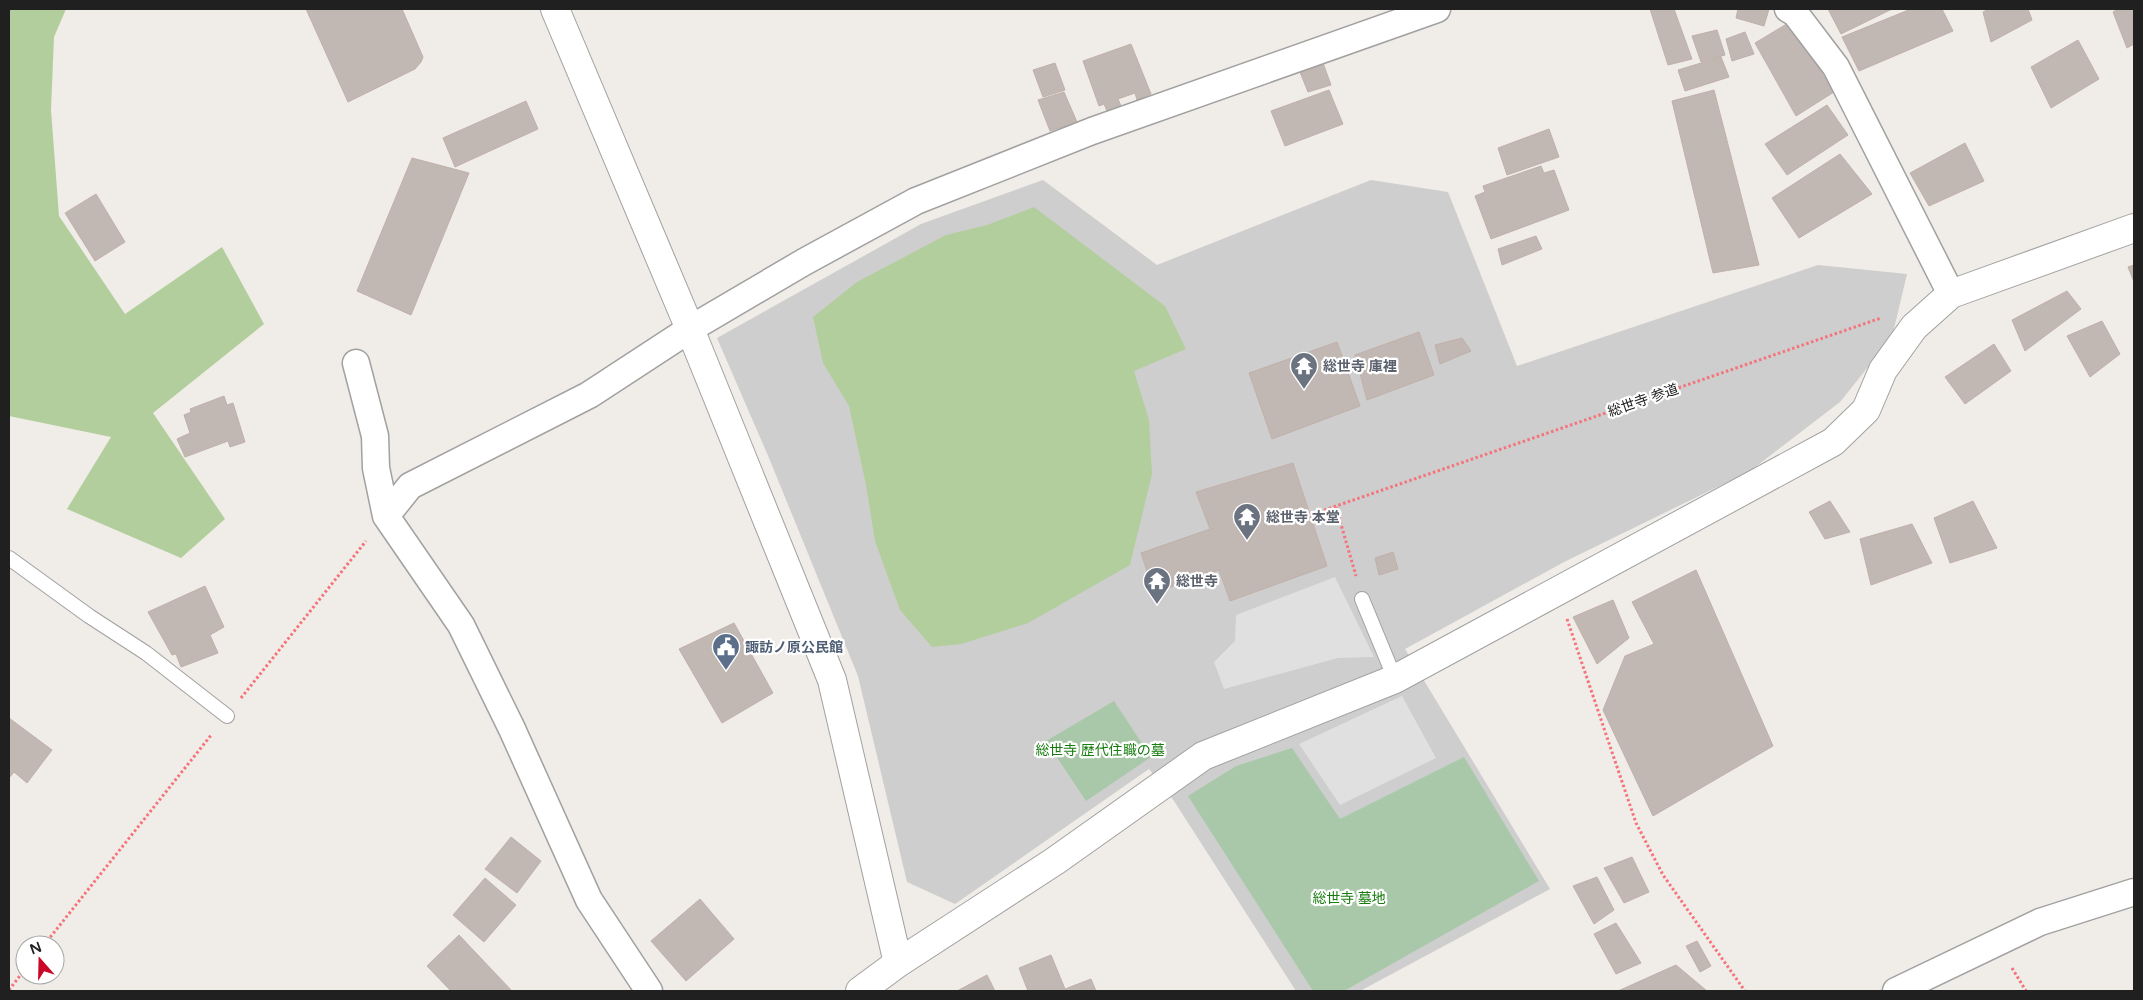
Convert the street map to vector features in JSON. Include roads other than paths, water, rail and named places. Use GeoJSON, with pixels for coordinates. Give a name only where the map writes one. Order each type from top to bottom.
{"type":"FeatureCollection","features":[{"type":"Feature","properties":{"kind":"street"},"geometry":{"type":"LineString","coordinates":[[556,9],[690,329],[832,680],[898,963]]}},
{"type":"Feature","properties":{"kind":"street"},"geometry":{"type":"LineString","coordinates":[[386,516],[410,486],[589,395],[690,329],[804,262],[916,201],[1092,131],[1437,9]]}},
{"type":"Feature","properties":{"kind":"street"},"geometry":{"type":"LineString","coordinates":[[1788,9],[1795,13],[1836,67],[1951,294]]}},
{"type":"Feature","properties":{"kind":"street"},"geometry":{"type":"LineString","coordinates":[[860,991],[898,963],[1055,861],[1203,756],[1395,679],[1833,442],[1866,410],[1883,370],[1914,328],[1951,294],[2134,228]]}},
{"type":"Feature","properties":{"kind":"street"},"geometry":{"type":"LineString","coordinates":[[356,363],[375,436],[376,468],[386,516],[461,625],[512,729],[589,900],[650,991]]}},
{"type":"Feature","properties":{"kind":"street"},"geometry":{"type":"LineString","coordinates":[[1896,991],[2040,922],[2134,892]]}},
{"type":"Feature","properties":{"kind":"lane"},"geometry":{"type":"LineString","coordinates":[[9,558],[89,616],[146,653],[227,716]]}},
{"type":"Feature","properties":{"kind":"lane"},"geometry":{"type":"LineString","coordinates":[[1362,599],[1395,679]]}},
{"type":"Feature","properties":{"kind":"place","name":"総世寺 庫裡"},"geometry":{"type":"Point","coordinates":[1304,390]}},
{"type":"Feature","properties":{"kind":"place","name":"総世寺 本堂"},"geometry":{"type":"Point","coordinates":[1247,541]}},
{"type":"Feature","properties":{"kind":"place","name":"総世寺"},"geometry":{"type":"Point","coordinates":[1157,605]}},
{"type":"Feature","properties":{"kind":"place","name":"諏訪ノ原公民館"},"geometry":{"type":"Point","coordinates":[726,671]}},
{"type":"Feature","properties":{"kind":"park label","name":"総世寺 歴代住職の墓"},"geometry":{"type":"Point","coordinates":[1100,750]}},
{"type":"Feature","properties":{"kind":"park label","name":"総世寺 墓地"},"geometry":{"type":"Point","coordinates":[1349,898]}}]}
